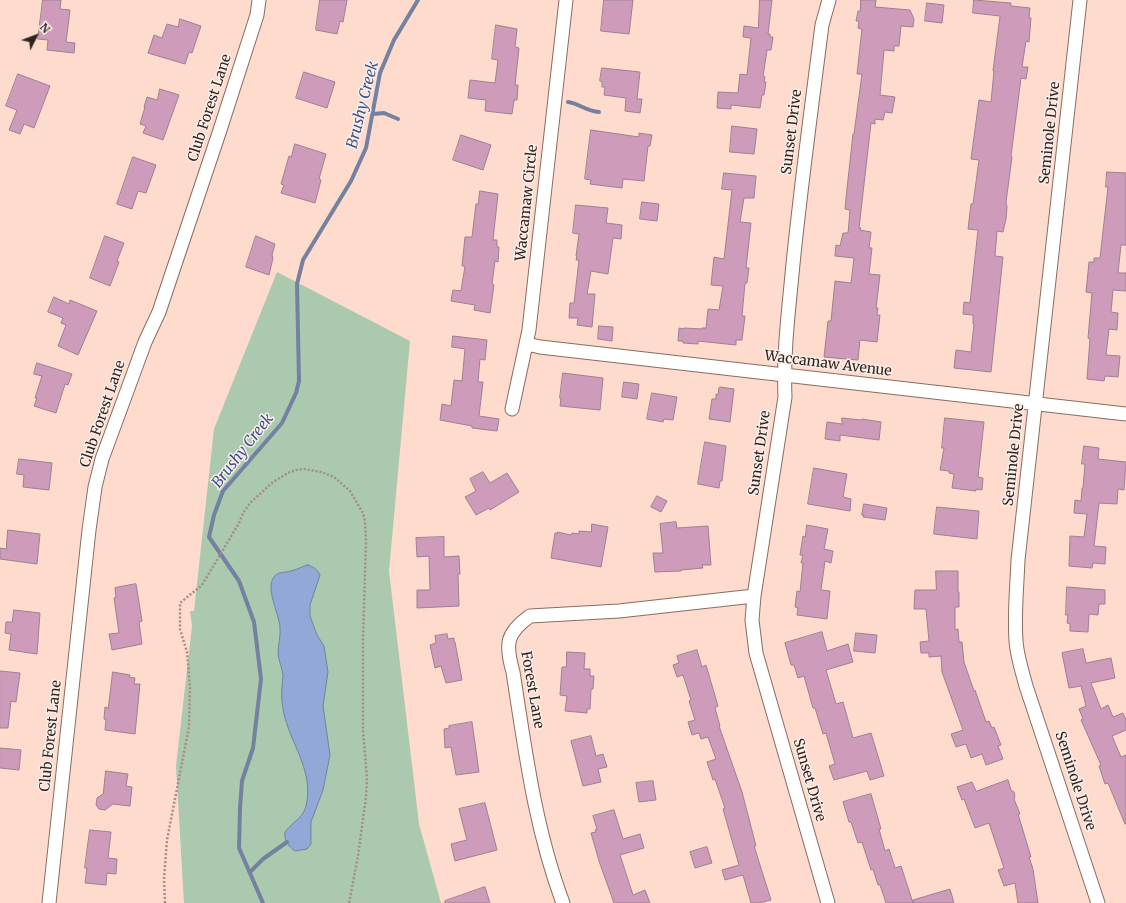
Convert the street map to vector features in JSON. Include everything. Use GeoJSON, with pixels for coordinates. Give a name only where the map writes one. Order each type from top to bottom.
{"type":"FeatureCollection","features":[{"type":"Feature","properties":{"kind":"street","name":"Club Forest Lane"},"geometry":{"type":"LineString","coordinates":[[49,903],[88,538],[98,473],[112,428],[161,305],[257,15],[259,0]]}},
{"type":"Feature","properties":{"kind":"street","name":"Waccamaw Circle"},"geometry":{"type":"LineString","coordinates":[[512,409],[526,344],[566,0]]}},
{"type":"Feature","properties":{"kind":"street","name":"Sunset Drive"},"geometry":{"type":"LineString","coordinates":[[828,0],[822,25],[797,220],[786,333],[784,397],[754,596],[752,620],[756,653],[828,903]]}},
{"type":"Feature","properties":{"kind":"street","name":"Seminole Drive"},"geometry":{"type":"LineString","coordinates":[[1080,0],[1018,560],[1015,620],[1016,642],[1026,686],[1098,903]]}},
{"type":"Feature","properties":{"kind":"street","name":"Waccamaw Avenue"},"geometry":{"type":"LineString","coordinates":[[526,344],[540,347],[1126,414]]}},
{"type":"Feature","properties":{"kind":"street","name":"Forest Lane"},"geometry":{"type":"LineString","coordinates":[[563,903],[556,886],[540,826],[513,672],[508,656],[508,646],[519,624],[530,616],[619,611],[754,596]]}},
{"type":"Feature","properties":{"kind":"path"},"geometry":{"type":"LineString","coordinates":[[165,903],[164,879],[167,840],[187,734],[189,714],[190,679],[187,652],[180,629],[180,603],[202,585],[250,503],[273,482],[288,473],[304,469],[321,472],[334,477],[350,491],[363,513],[365,521],[363,730],[366,784],[358,856],[349,903]]}},
{"type":"Feature","properties":{"kind":"green space"},"geometry":{"type":"Polygon","coordinates":[[[277,272],[410,341],[389,571],[419,824],[441,903],[184,903],[176,766],[192,626],[190,611],[194,611],[214,429],[277,272]]]}},
{"type":"Feature","properties":{"kind":"water"},"geometry":{"type":"Polygon","coordinates":[[[308,565],[315,568],[320,575],[310,605],[310,616],[317,635],[324,646],[328,672],[323,706],[330,755],[323,790],[311,822],[311,844],[307,849],[295,851],[287,843],[285,832],[302,815],[306,807],[308,789],[304,767],[283,711],[283,675],[278,654],[280,627],[271,588],[272,582],[276,575],[308,565]]]}},
{"type":"Feature","properties":{"kind":"building"},"geometry":{"type":"Polygon","coordinates":[[[43,0],[61,0],[60,9],[70,10],[66,42],[75,43],[74,53],[47,50],[48,40],[38,39],[43,0]]]}},
{"type":"Feature","properties":{"kind":"building"},"geometry":{"type":"Polygon","coordinates":[[[320,0],[347,0],[343,22],[340,21],[337,34],[316,30],[320,0]]]}},
{"type":"Feature","properties":{"kind":"building"},"geometry":{"type":"Polygon","coordinates":[[[604,0],[633,0],[629,34],[601,31],[604,0]]]}},
{"type":"Feature","properties":{"kind":"building"},"geometry":{"type":"Polygon","coordinates":[[[760,0],[772,0],[768,34],[770,34],[770,37],[773,37],[771,50],[767,50],[763,76],[765,77],[764,82],[766,82],[760,108],[731,105],[731,109],[717,108],[718,92],[738,93],[740,74],[747,75],[751,38],[743,37],[744,26],[758,28],[760,0]]]}},
{"type":"Feature","properties":{"kind":"building"},"geometry":{"type":"Polygon","coordinates":[[[861,0],[876,0],[875,7],[910,10],[914,19],[913,27],[901,26],[899,46],[894,46],[894,51],[884,50],[880,95],[895,97],[892,113],[885,112],[883,120],[875,119],[875,124],[871,123],[859,228],[861,228],[860,230],[871,232],[869,248],[872,248],[869,274],[880,275],[876,308],[878,308],[877,315],[880,315],[877,342],[860,340],[858,360],[824,357],[828,321],[831,321],[835,281],[851,283],[854,258],[835,256],[836,245],[840,246],[843,233],[848,233],[850,210],[845,209],[853,134],[862,74],[857,74],[862,29],[858,28],[859,21],[856,21],[858,11],[860,11],[861,0]]]}},
{"type":"Feature","properties":{"kind":"building"},"geometry":{"type":"Polygon","coordinates":[[[974,0],[1011,3],[1011,6],[1030,8],[1029,18],[1031,18],[1029,42],[1026,41],[1022,67],[1028,67],[1026,79],[1021,78],[1006,202],[1006,219],[1003,232],[997,231],[995,256],[1003,257],[991,372],[954,368],[956,350],[971,352],[974,324],[973,315],[963,314],[964,302],[970,303],[978,230],[968,229],[979,160],[971,159],[979,100],[991,102],[993,71],[1000,16],[973,13],[974,0]]]}},
{"type":"Feature","properties":{"kind":"building"},"geometry":{"type":"Polygon","coordinates":[[[927,3],[944,5],[942,23],[925,21],[927,3]]]}},
{"type":"Feature","properties":{"kind":"building"},"geometry":{"type":"Polygon","coordinates":[[[180,19],[201,26],[192,53],[189,52],[185,64],[148,53],[154,35],[162,38],[167,24],[178,27],[180,19]]]}},
{"type":"Feature","properties":{"kind":"building"},"geometry":{"type":"Polygon","coordinates":[[[496,25],[517,29],[515,47],[519,48],[515,85],[518,85],[517,100],[514,100],[512,114],[485,111],[486,100],[468,98],[470,80],[495,83],[498,60],[492,59],[496,25]]]}},
{"type":"Feature","properties":{"kind":"building"},"geometry":{"type":"Polygon","coordinates":[[[602,68],[640,72],[637,99],[642,99],[640,113],[625,111],[626,98],[604,95],[605,87],[602,87],[602,82],[600,81],[602,68]]]}},
{"type":"Feature","properties":{"kind":"building"},"geometry":{"type":"Polygon","coordinates":[[[304,72],[335,82],[327,108],[296,98],[304,72]]]}},
{"type":"Feature","properties":{"kind":"building"},"geometry":{"type":"Polygon","coordinates":[[[18,74],[50,86],[34,128],[24,124],[20,134],[9,130],[17,110],[6,106],[18,74]]]}},
{"type":"Feature","properties":{"kind":"building"},"geometry":{"type":"Polygon","coordinates":[[[160,89],[179,95],[163,140],[143,133],[146,126],[140,124],[147,97],[157,100],[160,89]]]}},
{"type":"Feature","properties":{"kind":"building"},"geometry":{"type":"Polygon","coordinates":[[[732,126],[757,129],[754,154],[730,152],[732,126]]]}},
{"type":"Feature","properties":{"kind":"building"},"geometry":{"type":"Polygon","coordinates":[[[591,130],[639,137],[639,133],[652,135],[650,146],[648,146],[644,181],[623,179],[622,188],[590,184],[591,180],[585,179],[591,130]]]}},
{"type":"Feature","properties":{"kind":"building"},"geometry":{"type":"Polygon","coordinates":[[[461,135],[491,145],[483,170],[453,160],[461,135]]]}},
{"type":"Feature","properties":{"kind":"building"},"geometry":{"type":"Polygon","coordinates":[[[295,144],[326,154],[319,179],[321,180],[315,203],[281,193],[284,185],[281,184],[289,156],[291,157],[295,144]]]}},
{"type":"Feature","properties":{"kind":"building"},"geometry":{"type":"Polygon","coordinates":[[[133,157],[156,165],[146,193],[138,191],[132,209],[117,204],[133,157]]]}},
{"type":"Feature","properties":{"kind":"building"},"geometry":{"type":"Polygon","coordinates":[[[1107,172],[1126,173],[1126,245],[1121,245],[1118,273],[1126,273],[1126,291],[1113,290],[1111,312],[1118,313],[1117,330],[1109,329],[1106,355],[1120,356],[1118,377],[1105,376],[1104,381],[1087,379],[1090,339],[1088,338],[1092,293],[1086,292],[1089,262],[1094,262],[1094,258],[1100,258],[1108,187],[1106,187],[1107,172]]]}},
{"type":"Feature","properties":{"kind":"building"},"geometry":{"type":"Polygon","coordinates":[[[724,173],[756,176],[754,198],[744,198],[740,222],[751,223],[746,268],[749,268],[747,283],[745,283],[742,316],[745,316],[742,340],[736,340],[736,345],[698,341],[698,344],[683,343],[683,341],[678,341],[679,328],[706,328],[708,309],[719,310],[723,286],[711,285],[714,257],[724,259],[732,190],[722,189],[724,173]]]}},
{"type":"Feature","properties":{"kind":"building"},"geometry":{"type":"Polygon","coordinates":[[[480,191],[498,194],[493,240],[497,240],[497,247],[499,247],[498,262],[495,261],[492,284],[494,285],[490,313],[474,310],[475,305],[451,301],[453,290],[461,291],[465,266],[462,266],[465,237],[472,237],[476,204],[478,204],[480,191]]]}},
{"type":"Feature","properties":{"kind":"building"},"geometry":{"type":"Polygon","coordinates":[[[642,202],[659,204],[657,221],[640,219],[642,202]]]}},
{"type":"Feature","properties":{"kind":"building"},"geometry":{"type":"Polygon","coordinates":[[[576,205],[608,208],[606,223],[622,225],[621,239],[613,238],[608,274],[591,271],[587,294],[595,294],[592,327],[577,325],[578,318],[569,318],[570,303],[574,303],[579,260],[576,260],[576,256],[579,234],[573,233],[576,205]]]}},
{"type":"Feature","properties":{"kind":"building"},"geometry":{"type":"Polygon","coordinates":[[[105,236],[124,243],[110,286],[90,278],[105,236]]]}},
{"type":"Feature","properties":{"kind":"building"},"geometry":{"type":"Polygon","coordinates":[[[256,236],[275,244],[269,275],[246,267],[256,236]]]}},
{"type":"Feature","properties":{"kind":"building"},"geometry":{"type":"Polygon","coordinates":[[[54,297],[69,304],[70,300],[97,311],[78,355],[58,346],[66,325],[61,323],[63,318],[48,312],[54,297]]]}},
{"type":"Feature","properties":{"kind":"building"},"geometry":{"type":"Polygon","coordinates":[[[599,326],[613,327],[612,341],[598,339],[599,326]]]}},
{"type":"Feature","properties":{"kind":"building"},"geometry":{"type":"Polygon","coordinates":[[[453,336],[487,340],[485,360],[480,359],[478,382],[483,382],[479,416],[499,419],[497,431],[472,428],[472,426],[440,420],[442,404],[451,406],[454,380],[462,381],[465,349],[452,347],[453,336]]]}},
{"type":"Feature","properties":{"kind":"building"},"geometry":{"type":"Polygon","coordinates":[[[37,363],[72,374],[68,385],[65,384],[56,413],[34,406],[42,376],[34,374],[37,363]]]}},
{"type":"Feature","properties":{"kind":"building"},"geometry":{"type":"Polygon","coordinates":[[[563,373],[603,378],[600,410],[560,406],[563,373]]]}},
{"type":"Feature","properties":{"kind":"building"},"geometry":{"type":"Polygon","coordinates":[[[624,382],[639,384],[637,399],[622,397],[624,382]]]}},
{"type":"Feature","properties":{"kind":"building"},"geometry":{"type":"Polygon","coordinates":[[[720,387],[734,389],[730,422],[709,419],[712,399],[716,399],[716,394],[718,395],[720,387]]]}},
{"type":"Feature","properties":{"kind":"building"},"geometry":{"type":"Polygon","coordinates":[[[652,393],[677,397],[673,420],[664,419],[663,422],[647,419],[652,393]]]}},
{"type":"Feature","properties":{"kind":"building"},"geometry":{"type":"Polygon","coordinates":[[[842,418],[881,422],[879,440],[840,435],[840,441],[825,439],[827,422],[842,424],[842,418]]]}},
{"type":"Feature","properties":{"kind":"building"},"geometry":{"type":"Polygon","coordinates":[[[945,418],[984,422],[978,477],[983,478],[982,490],[976,489],[976,491],[952,488],[954,474],[949,473],[949,471],[940,470],[944,448],[942,448],[945,418]]]}},
{"type":"Feature","properties":{"kind":"building"},"geometry":{"type":"Polygon","coordinates":[[[705,442],[726,446],[722,481],[720,481],[719,488],[698,484],[705,442]]]}},
{"type":"Feature","properties":{"kind":"building"},"geometry":{"type":"Polygon","coordinates":[[[1084,446],[1099,448],[1098,459],[1126,462],[1124,490],[1118,489],[1117,504],[1099,503],[1094,546],[1106,547],[1105,564],[1093,563],[1092,568],[1069,566],[1070,536],[1084,537],[1087,514],[1074,513],[1075,500],[1081,501],[1083,488],[1085,464],[1082,464],[1084,446]]]}},
{"type":"Feature","properties":{"kind":"building"},"geometry":{"type":"Polygon","coordinates":[[[19,459],[52,463],[49,490],[23,487],[24,475],[17,474],[19,459]]]}},
{"type":"Feature","properties":{"kind":"building"},"geometry":{"type":"Polygon","coordinates":[[[814,468],[847,474],[843,497],[851,499],[850,511],[808,504],[814,468]]]}},
{"type":"Feature","properties":{"kind":"building"},"geometry":{"type":"Polygon","coordinates":[[[483,472],[490,483],[507,473],[519,492],[490,510],[489,508],[476,515],[465,497],[476,491],[470,479],[483,472]]]}},
{"type":"Feature","properties":{"kind":"building"},"geometry":{"type":"Polygon","coordinates":[[[657,496],[667,501],[661,512],[651,507],[657,496]]]}},
{"type":"Feature","properties":{"kind":"building"},"geometry":{"type":"Polygon","coordinates":[[[864,504],[887,508],[885,520],[863,517],[864,504]]]}},
{"type":"Feature","properties":{"kind":"building"},"geometry":{"type":"Polygon","coordinates":[[[937,507],[979,511],[977,539],[934,534],[937,507]]]}},
{"type":"Feature","properties":{"kind":"building"},"geometry":{"type":"Polygon","coordinates":[[[676,522],[677,528],[708,526],[711,565],[702,565],[703,568],[681,571],[655,572],[653,553],[663,553],[660,524],[676,522]]]}},
{"type":"Feature","properties":{"kind":"building"},"geometry":{"type":"Polygon","coordinates":[[[592,524],[608,527],[601,567],[551,558],[555,533],[557,534],[557,532],[571,535],[572,533],[579,534],[579,531],[591,532],[592,524]]]}},
{"type":"Feature","properties":{"kind":"building"},"geometry":{"type":"Polygon","coordinates":[[[807,525],[828,529],[824,549],[833,551],[831,563],[825,561],[821,590],[830,591],[827,619],[797,615],[798,608],[795,607],[797,591],[800,592],[803,563],[801,563],[803,555],[800,555],[803,536],[805,537],[807,525]]]}},
{"type":"Feature","properties":{"kind":"building"},"geometry":{"type":"Polygon","coordinates":[[[8,530],[40,534],[37,564],[0,559],[0,548],[6,549],[8,530]]]}},
{"type":"Feature","properties":{"kind":"building"},"geometry":{"type":"Polygon","coordinates":[[[444,537],[444,557],[459,556],[459,606],[417,608],[417,590],[430,590],[429,556],[417,557],[416,538],[444,537]]]}},
{"type":"Feature","properties":{"kind":"building"},"geometry":{"type":"Polygon","coordinates":[[[936,571],[958,571],[959,607],[955,607],[955,630],[958,629],[959,642],[962,642],[964,662],[986,722],[989,721],[992,728],[994,727],[1001,745],[998,746],[1003,759],[986,765],[982,754],[971,758],[966,744],[956,747],[951,734],[963,730],[942,672],[941,656],[929,657],[929,653],[921,653],[920,642],[929,641],[926,609],[914,609],[915,590],[936,590],[936,571]]]}},
{"type":"Feature","properties":{"kind":"building"},"geometry":{"type":"Polygon","coordinates":[[[136,584],[142,621],[139,622],[142,644],[112,650],[109,634],[119,633],[114,598],[116,597],[115,588],[136,584]]]}},
{"type":"Feature","properties":{"kind":"building"},"geometry":{"type":"Polygon","coordinates":[[[1067,587],[1105,590],[1105,604],[1099,604],[1098,615],[1089,614],[1088,632],[1070,631],[1070,624],[1067,623],[1068,615],[1066,615],[1067,587]]]}},
{"type":"Feature","properties":{"kind":"building"},"geometry":{"type":"Polygon","coordinates":[[[14,610],[40,613],[37,654],[9,650],[11,634],[5,633],[6,622],[12,622],[14,610]]]}},
{"type":"Feature","properties":{"kind":"building"},"geometry":{"type":"Polygon","coordinates":[[[822,632],[827,651],[848,644],[853,662],[826,670],[836,704],[843,702],[853,738],[871,733],[884,776],[870,780],[867,771],[834,780],[829,766],[835,764],[826,733],[823,734],[815,708],[813,708],[804,676],[798,678],[794,665],[791,665],[785,643],[822,632]]]}},
{"type":"Feature","properties":{"kind":"building"},"geometry":{"type":"Polygon","coordinates":[[[856,633],[877,635],[875,653],[854,651],[856,633]]]}},
{"type":"Feature","properties":{"kind":"building"},"geometry":{"type":"Polygon","coordinates":[[[447,634],[448,639],[454,638],[462,680],[446,683],[441,666],[435,668],[430,645],[436,643],[435,636],[447,634]]]}},
{"type":"Feature","properties":{"kind":"building"},"geometry":{"type":"Polygon","coordinates":[[[1083,649],[1086,663],[1111,658],[1115,678],[1091,683],[1101,709],[1108,705],[1113,717],[1123,713],[1126,720],[1126,730],[1112,736],[1121,757],[1126,755],[1126,824],[1108,783],[1105,784],[1099,766],[1101,765],[1081,720],[1083,719],[1079,709],[1086,706],[1081,686],[1069,688],[1062,653],[1083,649]]]}},
{"type":"Feature","properties":{"kind":"building"},"geometry":{"type":"Polygon","coordinates":[[[697,650],[702,667],[706,665],[718,706],[715,708],[719,726],[742,792],[756,846],[754,846],[771,900],[751,903],[743,875],[725,880],[722,870],[739,865],[723,809],[725,808],[715,779],[713,780],[707,762],[716,759],[708,737],[701,739],[699,733],[692,735],[688,722],[695,720],[689,701],[691,700],[683,675],[677,677],[673,665],[679,663],[677,656],[697,650]]]}},
{"type":"Feature","properties":{"kind":"building"},"geometry":{"type":"Polygon","coordinates":[[[567,652],[585,653],[584,669],[590,669],[590,676],[594,676],[593,689],[591,689],[590,709],[587,709],[587,713],[565,711],[567,696],[560,695],[562,667],[566,667],[567,652]]]}},
{"type":"Feature","properties":{"kind":"building"},"geometry":{"type":"Polygon","coordinates":[[[0,671],[20,673],[16,702],[11,701],[8,728],[0,728],[0,671]]]}},
{"type":"Feature","properties":{"kind":"building"},"geometry":{"type":"Polygon","coordinates":[[[113,672],[130,675],[129,677],[135,678],[134,684],[140,684],[135,734],[105,730],[105,707],[108,708],[113,672]]]}},
{"type":"Feature","properties":{"kind":"building"},"geometry":{"type":"Polygon","coordinates":[[[472,722],[479,772],[456,775],[451,747],[445,748],[444,729],[449,728],[449,726],[472,722]]]}},
{"type":"Feature","properties":{"kind":"building"},"geometry":{"type":"Polygon","coordinates":[[[591,736],[596,756],[603,754],[607,767],[598,769],[601,782],[583,786],[571,741],[591,736]]]}},
{"type":"Feature","properties":{"kind":"building"},"geometry":{"type":"Polygon","coordinates":[[[0,748],[21,750],[19,770],[0,768],[0,748]]]}},
{"type":"Feature","properties":{"kind":"building"},"geometry":{"type":"Polygon","coordinates":[[[106,771],[128,774],[126,786],[132,787],[130,806],[113,804],[105,810],[99,809],[96,805],[97,798],[103,794],[106,771]]]}},
{"type":"Feature","properties":{"kind":"building"},"geometry":{"type":"Polygon","coordinates":[[[1008,780],[1011,790],[1014,792],[1014,799],[1020,814],[1018,814],[1031,857],[1029,857],[1033,869],[1038,903],[1018,903],[1015,883],[1004,886],[998,870],[1004,868],[989,823],[975,828],[964,799],[962,800],[957,787],[972,782],[976,791],[1008,780]]]}},
{"type":"Feature","properties":{"kind":"building"},"geometry":{"type":"Polygon","coordinates":[[[653,781],[656,800],[639,802],[636,783],[653,781]]]}},
{"type":"Feature","properties":{"kind":"building"},"geometry":{"type":"Polygon","coordinates":[[[871,794],[881,829],[879,829],[885,851],[889,849],[895,868],[901,866],[913,903],[886,903],[873,869],[871,870],[862,842],[858,843],[851,822],[849,822],[843,802],[871,794]]]}},
{"type":"Feature","properties":{"kind":"building"},"geometry":{"type":"Polygon","coordinates":[[[485,803],[497,850],[455,861],[451,844],[467,840],[459,809],[485,803]]]}},
{"type":"Feature","properties":{"kind":"building"},"geometry":{"type":"Polygon","coordinates":[[[614,810],[623,839],[640,834],[644,848],[620,855],[633,895],[645,890],[650,903],[614,903],[591,833],[596,832],[595,830],[597,829],[593,816],[614,810]]]}},
{"type":"Feature","properties":{"kind":"building"},"geometry":{"type":"Polygon","coordinates":[[[90,830],[111,832],[108,858],[117,859],[116,874],[107,873],[106,885],[85,883],[87,868],[85,868],[90,830]]]}},
{"type":"Feature","properties":{"kind":"building"},"geometry":{"type":"Polygon","coordinates":[[[707,847],[712,863],[695,868],[690,852],[707,847]]]}},
{"type":"Feature","properties":{"kind":"building"},"geometry":{"type":"Polygon","coordinates":[[[485,887],[490,903],[445,903],[445,901],[485,887]]]}},
{"type":"Feature","properties":{"kind":"building"},"geometry":{"type":"Polygon","coordinates":[[[950,889],[954,903],[913,903],[913,900],[950,889]]]}},
{"type":"Feature","properties":{"kind":"waterway","name":"Brushy Creek"},"geometry":{"type":"LineString","coordinates":[[263,903],[239,848],[242,781],[253,748],[261,679],[254,622],[239,581],[209,537],[214,515],[223,491],[282,423],[296,393],[299,381],[297,284],[303,260],[351,181],[366,148],[380,73],[394,40],[418,0]]}},
{"type":"Feature","properties":{"kind":"waterway"},"geometry":{"type":"LineString","coordinates":[[568,102],[599,112]]}},
{"type":"Feature","properties":{"kind":"waterway"},"geometry":{"type":"LineString","coordinates":[[373,114],[384,113],[398,119]]}},
{"type":"Feature","properties":{"kind":"waterway"},"geometry":{"type":"LineString","coordinates":[[250,872],[263,859],[287,842]]}}]}
